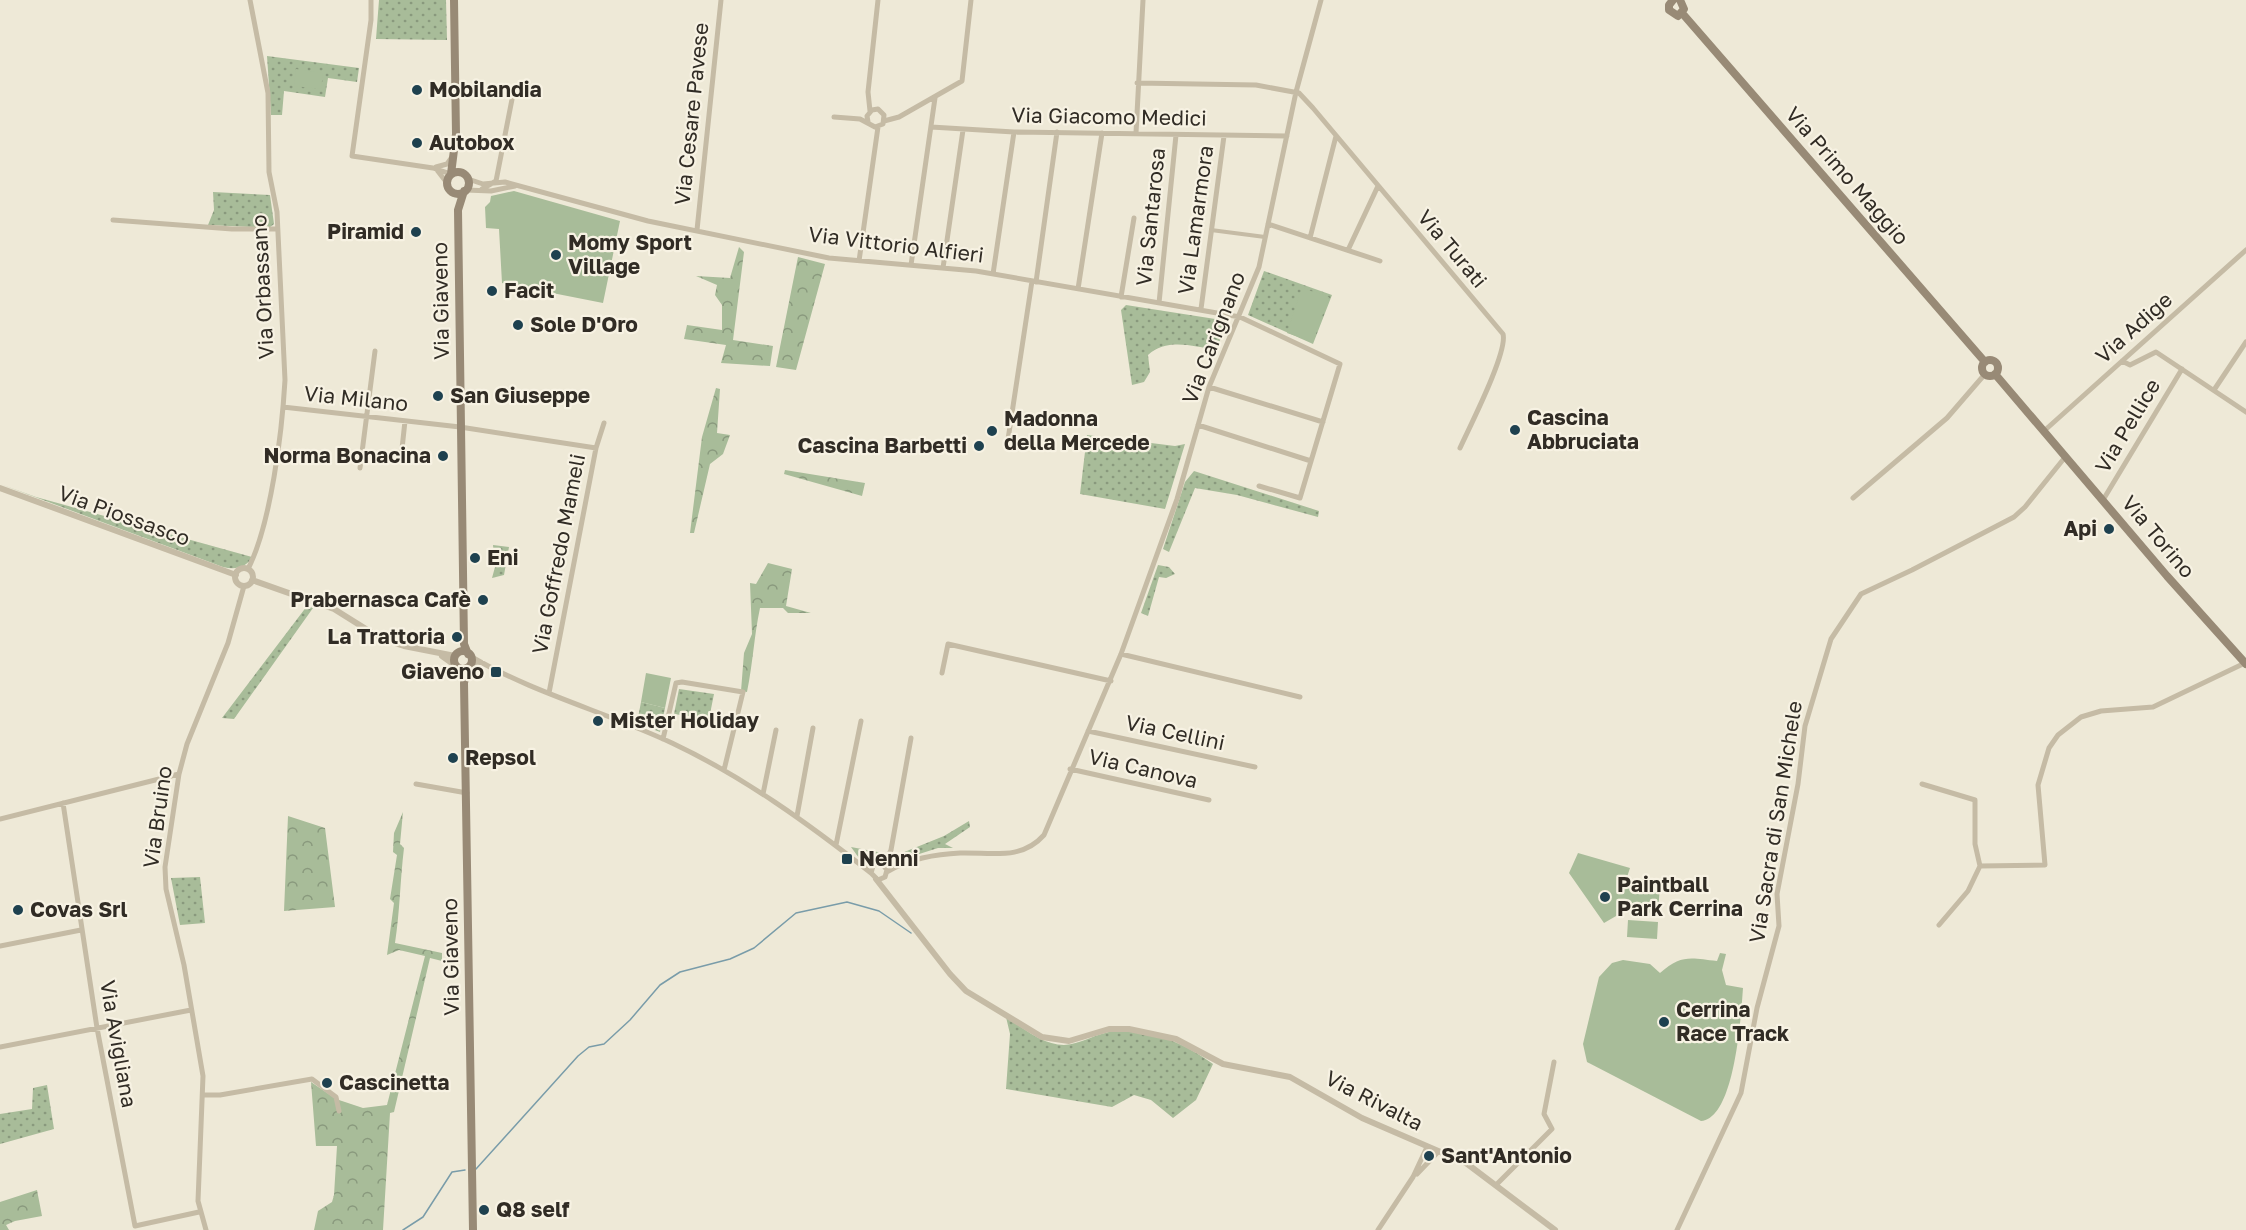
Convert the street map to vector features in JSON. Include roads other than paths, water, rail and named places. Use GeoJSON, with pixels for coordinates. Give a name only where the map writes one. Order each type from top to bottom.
{"type":"FeatureCollection","features":[{"type":"Feature","properties":{"kind":"main road","name":"Via Giaveno"},"geometry":{"type":"LineString","coordinates":[[454,0],[456,134],[459,164],[466,177],[465,191],[458,210],[464,644],[469,655],[463,667]]}},
{"type":"Feature","properties":{"kind":"main road","name":"Via Primo Maggio"},"geometry":{"type":"LineString","coordinates":[[1672,0],[1669,5],[1670,13],[1675,15],[1682,13],[1985,362]]}},
{"type":"Feature","properties":{"kind":"main road"},"geometry":{"type":"LineString","coordinates":[[1680,0],[1685,7],[1682,13]]}},
{"type":"Feature","properties":{"kind":"main road","name":"Via Giaveno"},"geometry":{"type":"LineString","coordinates":[[456,134],[448,187],[458,210]]}},
{"type":"Feature","properties":{"kind":"main road"},"geometry":{"type":"LineString","coordinates":[[451,174],[458,172],[466,177]]}},
{"type":"Feature","properties":{"kind":"main road"},"geometry":{"type":"LineString","coordinates":[[448,187],[456,194],[465,191]]}},
{"type":"Feature","properties":{"kind":"main road"},"geometry":{"type":"LineString","coordinates":[[1995,374],[1997,364],[1991,360],[1985,362],[1982,368],[1985,374],[1995,374],[2044,431]]}},
{"type":"Feature","properties":{"kind":"main road","name":"Via Torino"},"geometry":{"type":"LineString","coordinates":[[2044,431],[2245,664]]}},
{"type":"Feature","properties":{"kind":"main road"},"geometry":{"type":"LineString","coordinates":[[457,654],[464,644]]}},
{"type":"Feature","properties":{"kind":"main road"},"geometry":{"type":"LineString","coordinates":[[457,654],[469,655]]}},
{"type":"Feature","properties":{"kind":"main road","name":"Via Giaveno"},"geometry":{"type":"LineString","coordinates":[[457,654],[463,667],[464,683],[473,1230]]}},
{"type":"Feature","properties":{"kind":"street","name":"Via Orbassano"},"geometry":{"type":"LineString","coordinates":[[248,569],[261,537],[283,407],[285,380],[277,229],[270,172],[268,93],[259,33],[250,0]]}},
{"type":"Feature","properties":{"kind":"street"},"geometry":{"type":"LineString","coordinates":[[371,0],[371,20],[352,156],[433,168],[451,174]]}},
{"type":"Feature","properties":{"kind":"street","name":"Via Cesare Pavese"},"geometry":{"type":"LineString","coordinates":[[697,231],[721,0]]}},
{"type":"Feature","properties":{"kind":"street"},"geometry":{"type":"LineString","coordinates":[[859,261],[876,135],[876,127],[870,115],[868,102],[878,0]]}},
{"type":"Feature","properties":{"kind":"street"},"geometry":{"type":"LineString","coordinates":[[876,127],[884,121],[899,117],[935,98],[962,81],[971,0]]}},
{"type":"Feature","properties":{"kind":"street"},"geometry":{"type":"LineString","coordinates":[[1136,133],[1143,0]]}},
{"type":"Feature","properties":{"kind":"street","name":"Via Carignano"},"geometry":{"type":"LineString","coordinates":[[860,864],[886,868],[934,856],[1011,854],[1035,845],[1044,835],[1070,770],[1111,681],[1177,499],[1209,387],[1240,317],[1258,267],[1296,92],[1321,0]]}},
{"type":"Feature","properties":{"kind":"street"},"geometry":{"type":"LineString","coordinates":[[1137,83],[1256,85],[1296,92]]}},
{"type":"Feature","properties":{"kind":"street"},"geometry":{"type":"LineString","coordinates":[[496,181],[514,89]]}},
{"type":"Feature","properties":{"kind":"street","name":"Via Turati"},"geometry":{"type":"LineString","coordinates":[[1296,92],[1336,136],[1504,339],[1490,382],[1460,448]]}},
{"type":"Feature","properties":{"kind":"street"},"geometry":{"type":"LineString","coordinates":[[911,265],[935,98]]}},
{"type":"Feature","properties":{"kind":"street"},"geometry":{"type":"LineString","coordinates":[[834,117],[860,119],[883,113],[899,117]]}},
{"type":"Feature","properties":{"kind":"street"},"geometry":{"type":"LineString","coordinates":[[883,113],[884,121]]}},
{"type":"Feature","properties":{"kind":"street","name":"Via Giacomo Medici"},"geometry":{"type":"LineString","coordinates":[[931,127],[1014,132],[1287,136]]}},
{"type":"Feature","properties":{"kind":"street"},"geometry":{"type":"LineString","coordinates":[[943,267],[963,130]]}},
{"type":"Feature","properties":{"kind":"street"},"geometry":{"type":"LineString","coordinates":[[993,274],[1014,132]]}},
{"type":"Feature","properties":{"kind":"street"},"geometry":{"type":"LineString","coordinates":[[1007,446],[1057,132]]}},
{"type":"Feature","properties":{"kind":"street"},"geometry":{"type":"LineString","coordinates":[[1078,289],[1102,133]]}},
{"type":"Feature","properties":{"kind":"street","name":"Via Giaveno"},"geometry":{"type":"LineString","coordinates":[[433,168],[450,162],[456,134]]}},
{"type":"Feature","properties":{"kind":"street","name":"Via Santarosa"},"geometry":{"type":"LineString","coordinates":[[1159,303],[1176,135]]}},
{"type":"Feature","properties":{"kind":"street","name":"Via Lamarmora"},"geometry":{"type":"LineString","coordinates":[[1201,309],[1224,136]]}},
{"type":"Feature","properties":{"kind":"street"},"geometry":{"type":"LineString","coordinates":[[1310,238],[1336,136]]}},
{"type":"Feature","properties":{"kind":"street"},"geometry":{"type":"LineString","coordinates":[[433,168],[448,187]]}},
{"type":"Feature","properties":{"kind":"street","name":"Via Vittorio Alfieri"},"geometry":{"type":"LineString","coordinates":[[466,177],[483,184],[496,181],[648,221],[829,258],[943,267],[993,274],[1240,317],[1340,364],[1323,422]]}},
{"type":"Feature","properties":{"kind":"street","name":"Via Vittorio Alfieri"},"geometry":{"type":"LineString","coordinates":[[482,189],[496,181]]}},
{"type":"Feature","properties":{"kind":"street","name":"Via Vittorio Alfieri"},"geometry":{"type":"LineString","coordinates":[[465,191],[482,189],[491,191],[516,186]]}},
{"type":"Feature","properties":{"kind":"street"},"geometry":{"type":"LineString","coordinates":[[1348,250],[1378,186]]}},
{"type":"Feature","properties":{"kind":"street"},"geometry":{"type":"LineString","coordinates":[[1121,297],[1134,218]]}},
{"type":"Feature","properties":{"kind":"street"},"geometry":{"type":"LineString","coordinates":[[113,220],[232,229],[277,229]]}},
{"type":"Feature","properties":{"kind":"street"},"geometry":{"type":"LineString","coordinates":[[1268,224],[1380,261]]}},
{"type":"Feature","properties":{"kind":"street"},"geometry":{"type":"LineString","coordinates":[[1211,230],[1265,237]]}},
{"type":"Feature","properties":{"kind":"street","name":"Via Adige"},"geometry":{"type":"LineString","coordinates":[[2044,431],[2246,250]]}},
{"type":"Feature","properties":{"kind":"street"},"geometry":{"type":"LineString","coordinates":[[2214,390],[2246,342]]}},
{"type":"Feature","properties":{"kind":"street"},"geometry":{"type":"LineString","coordinates":[[360,468],[375,351]]}},
{"type":"Feature","properties":{"kind":"street"},"geometry":{"type":"LineString","coordinates":[[2122,361],[2130,365],[2156,352],[2246,412]]}},
{"type":"Feature","properties":{"kind":"street","name":"Via Pellice"},"geometry":{"type":"LineString","coordinates":[[2103,500],[2182,369]]}},
{"type":"Feature","properties":{"kind":"street"},"geometry":{"type":"LineString","coordinates":[[1853,498],[1947,418],[1985,374]]}},
{"type":"Feature","properties":{"kind":"street"},"geometry":{"type":"LineString","coordinates":[[1209,387],[1323,422],[1300,498],[1259,486]]}},
{"type":"Feature","properties":{"kind":"street","name":"Via Milano"},"geometry":{"type":"LineString","coordinates":[[283,407],[460,427],[596,448]]}},
{"type":"Feature","properties":{"kind":"street"},"geometry":{"type":"LineString","coordinates":[[401,458],[405,421]]}},
{"type":"Feature","properties":{"kind":"street","name":"Via Goffredo Mameli"},"geometry":{"type":"LineString","coordinates":[[549,693],[596,448],[604,423]]}},
{"type":"Feature","properties":{"kind":"street"},"geometry":{"type":"LineString","coordinates":[[1198,425],[1311,461]]}},
{"type":"Feature","properties":{"kind":"street","name":"Via Sacra di San Michele"},"geometry":{"type":"LineString","coordinates":[[1677,1230],[1742,1093],[1757,1008],[1779,926],[1777,894],[1798,784],[1804,726],[1823,661],[1836,629],[1861,594],[2014,516],[2025,507],[2066,456]]}},
{"type":"Feature","properties":{"kind":"street","name":"Via Piossasco"},"geometry":{"type":"LineString","coordinates":[[0,488],[236,574]]}},
{"type":"Feature","properties":{"kind":"street"},"geometry":{"type":"LineString","coordinates":[[248,569],[252,573],[252,580],[244,586],[237,582],[236,574],[240,570],[248,569]]}},
{"type":"Feature","properties":{"kind":"street"},"geometry":{"type":"LineString","coordinates":[[252,580],[334,609],[382,639],[436,654],[463,667],[482,662]]}},
{"type":"Feature","properties":{"kind":"street","name":"Via Bruino"},"geometry":{"type":"LineString","coordinates":[[206,1230],[199,1212],[199,1143],[203,1076],[165,880],[179,774],[195,721],[228,643],[244,586]]}},
{"type":"Feature","properties":{"kind":"street"},"geometry":{"type":"LineString","coordinates":[[942,673],[948,644],[1111,681]]}},
{"type":"Feature","properties":{"kind":"street"},"geometry":{"type":"LineString","coordinates":[[436,654],[457,654]]}},
{"type":"Feature","properties":{"kind":"street"},"geometry":{"type":"LineString","coordinates":[[1121,654],[1300,697]]}},
{"type":"Feature","properties":{"kind":"street"},"geometry":{"type":"LineString","coordinates":[[469,655],[549,693],[663,739],[724,770],[797,816],[878,879],[886,868],[886,858]]}},
{"type":"Feature","properties":{"kind":"street"},"geometry":{"type":"LineString","coordinates":[[1980,866],[2045,865],[2037,785],[2049,748],[2058,735],[2074,721],[2101,711],[2153,707],[2245,664]]}},
{"type":"Feature","properties":{"kind":"street"},"geometry":{"type":"LineString","coordinates":[[663,739],[676,683],[743,692],[724,770]]}},
{"type":"Feature","properties":{"kind":"street"},"geometry":{"type":"LineString","coordinates":[[836,845],[861,721]]}},
{"type":"Feature","properties":{"kind":"street"},"geometry":{"type":"LineString","coordinates":[[797,816],[813,728]]}},
{"type":"Feature","properties":{"kind":"street"},"geometry":{"type":"LineString","coordinates":[[763,794],[777,730]]}},
{"type":"Feature","properties":{"kind":"street","name":"Via Cellini"},"geometry":{"type":"LineString","coordinates":[[1088,731],[1255,767]]}},
{"type":"Feature","properties":{"kind":"street"},"geometry":{"type":"LineString","coordinates":[[871,873],[875,865],[886,858],[891,850],[911,738]]}},
{"type":"Feature","properties":{"kind":"street","name":"Via Canova"},"geometry":{"type":"LineString","coordinates":[[1070,770],[1209,800]]}},
{"type":"Feature","properties":{"kind":"street"},"geometry":{"type":"LineString","coordinates":[[0,819],[179,774]]}},
{"type":"Feature","properties":{"kind":"street"},"geometry":{"type":"LineString","coordinates":[[416,784],[467,793]]}},
{"type":"Feature","properties":{"kind":"street"},"geometry":{"type":"LineString","coordinates":[[1922,784],[1975,800],[1976,844],[1980,866],[1968,891],[1939,925]]}},
{"type":"Feature","properties":{"kind":"street","name":"Via Avigliana"},"geometry":{"type":"LineString","coordinates":[[63,803],[97,1028],[135,1226],[199,1212]]}},
{"type":"Feature","properties":{"kind":"street","name":"Via Rivalta"},"geometry":{"type":"LineString","coordinates":[[878,879],[883,890],[966,991],[1042,1037],[1068,1041],[1109,1029],[1129,1029],[1176,1039],[1223,1064],[1297,1080],[1362,1118],[1466,1163],[1555,1230]]}},
{"type":"Feature","properties":{"kind":"street"},"geometry":{"type":"LineString","coordinates":[[0,946],[81,930]]}},
{"type":"Feature","properties":{"kind":"street"},"geometry":{"type":"LineString","coordinates":[[0,1047],[191,1010]]}},
{"type":"Feature","properties":{"kind":"street"},"geometry":{"type":"LineString","coordinates":[[1496,1185],[1552,1129],[1544,1114],[1554,1062]]}},
{"type":"Feature","properties":{"kind":"street"},"geometry":{"type":"LineString","coordinates":[[203,1095],[220,1095],[312,1079],[336,1097],[339,1111]]}},
{"type":"Feature","properties":{"kind":"street"},"geometry":{"type":"LineString","coordinates":[[1378,1230],[1413,1177],[1427,1147]]}},
{"type":"Feature","properties":{"kind":"street"},"geometry":{"type":"LineString","coordinates":[[1413,1177],[1438,1152]]}},
{"type":"Feature","properties":{"kind":"waterway"},"geometry":{"type":"LineString","coordinates":[[476,1169],[578,1056],[589,1047],[604,1044],[630,1020],[660,985],[680,972],[730,959],[754,948],[796,913],[847,902],[879,911],[911,933]]}},
{"type":"Feature","properties":{"kind":"waterway"},"geometry":{"type":"LineString","coordinates":[[403,1230],[423,1217],[452,1172],[465,1170]]}},
{"type":"Feature","properties":{"kind":"place","name":"Mobilandia"},"geometry":{"type":"Point","coordinates":[417,90]}},
{"type":"Feature","properties":{"kind":"place","name":"Autobox"},"geometry":{"type":"Point","coordinates":[417,143]}},
{"type":"Feature","properties":{"kind":"place","name":"Piramid"},"geometry":{"type":"Point","coordinates":[416,232]}},
{"type":"Feature","properties":{"kind":"place","name":"Momy Sport Village"},"geometry":{"type":"Point","coordinates":[556,255]}},
{"type":"Feature","properties":{"kind":"place","name":"Facit"},"geometry":{"type":"Point","coordinates":[492,291]}},
{"type":"Feature","properties":{"kind":"place","name":"Sole D'Oro"},"geometry":{"type":"Point","coordinates":[518,325]}},
{"type":"Feature","properties":{"kind":"place","name":"San Giuseppe"},"geometry":{"type":"Point","coordinates":[438,396]}},
{"type":"Feature","properties":{"kind":"place","name":"Cascina Abbruciata"},"geometry":{"type":"Point","coordinates":[1515,430]}},
{"type":"Feature","properties":{"kind":"place","name":"Madonna della Mercede"},"geometry":{"type":"Point","coordinates":[992,431]}},
{"type":"Feature","properties":{"kind":"place","name":"Cascina Barbetti"},"geometry":{"type":"Point","coordinates":[979,446]}},
{"type":"Feature","properties":{"kind":"place","name":"Norma Bonacina"},"geometry":{"type":"Point","coordinates":[443,456]}},
{"type":"Feature","properties":{"kind":"place","name":"Api"},"geometry":{"type":"Point","coordinates":[2109,529]}},
{"type":"Feature","properties":{"kind":"place","name":"Eni"},"geometry":{"type":"Point","coordinates":[475,558]}},
{"type":"Feature","properties":{"kind":"place","name":"Prabernasca Cafè"},"geometry":{"type":"Point","coordinates":[483,600]}},
{"type":"Feature","properties":{"kind":"place","name":"La Trattoria"},"geometry":{"type":"Point","coordinates":[457,637]}},
{"type":"Feature","properties":{"kind":"place","name":"Giaveno"},"geometry":{"type":"Point","coordinates":[496,672]}},
{"type":"Feature","properties":{"kind":"place","name":"Mister Holiday"},"geometry":{"type":"Point","coordinates":[598,721]}},
{"type":"Feature","properties":{"kind":"place","name":"Repsol"},"geometry":{"type":"Point","coordinates":[453,758]}},
{"type":"Feature","properties":{"kind":"place","name":"Nenni"},"geometry":{"type":"Point","coordinates":[847,859]}},
{"type":"Feature","properties":{"kind":"place","name":"Paintball Park Cerrina"},"geometry":{"type":"Point","coordinates":[1605,897]}},
{"type":"Feature","properties":{"kind":"place","name":"Covas Srl"},"geometry":{"type":"Point","coordinates":[18,910]}},
{"type":"Feature","properties":{"kind":"place","name":"Cerrina Race Track"},"geometry":{"type":"Point","coordinates":[1664,1022]}},
{"type":"Feature","properties":{"kind":"place","name":"Cascinetta"},"geometry":{"type":"Point","coordinates":[327,1083]}},
{"type":"Feature","properties":{"kind":"place","name":"Sant'Antonio"},"geometry":{"type":"Point","coordinates":[1429,1156]}},
{"type":"Feature","properties":{"kind":"place","name":"Q8 self"},"geometry":{"type":"Point","coordinates":[484,1210]}}]}
